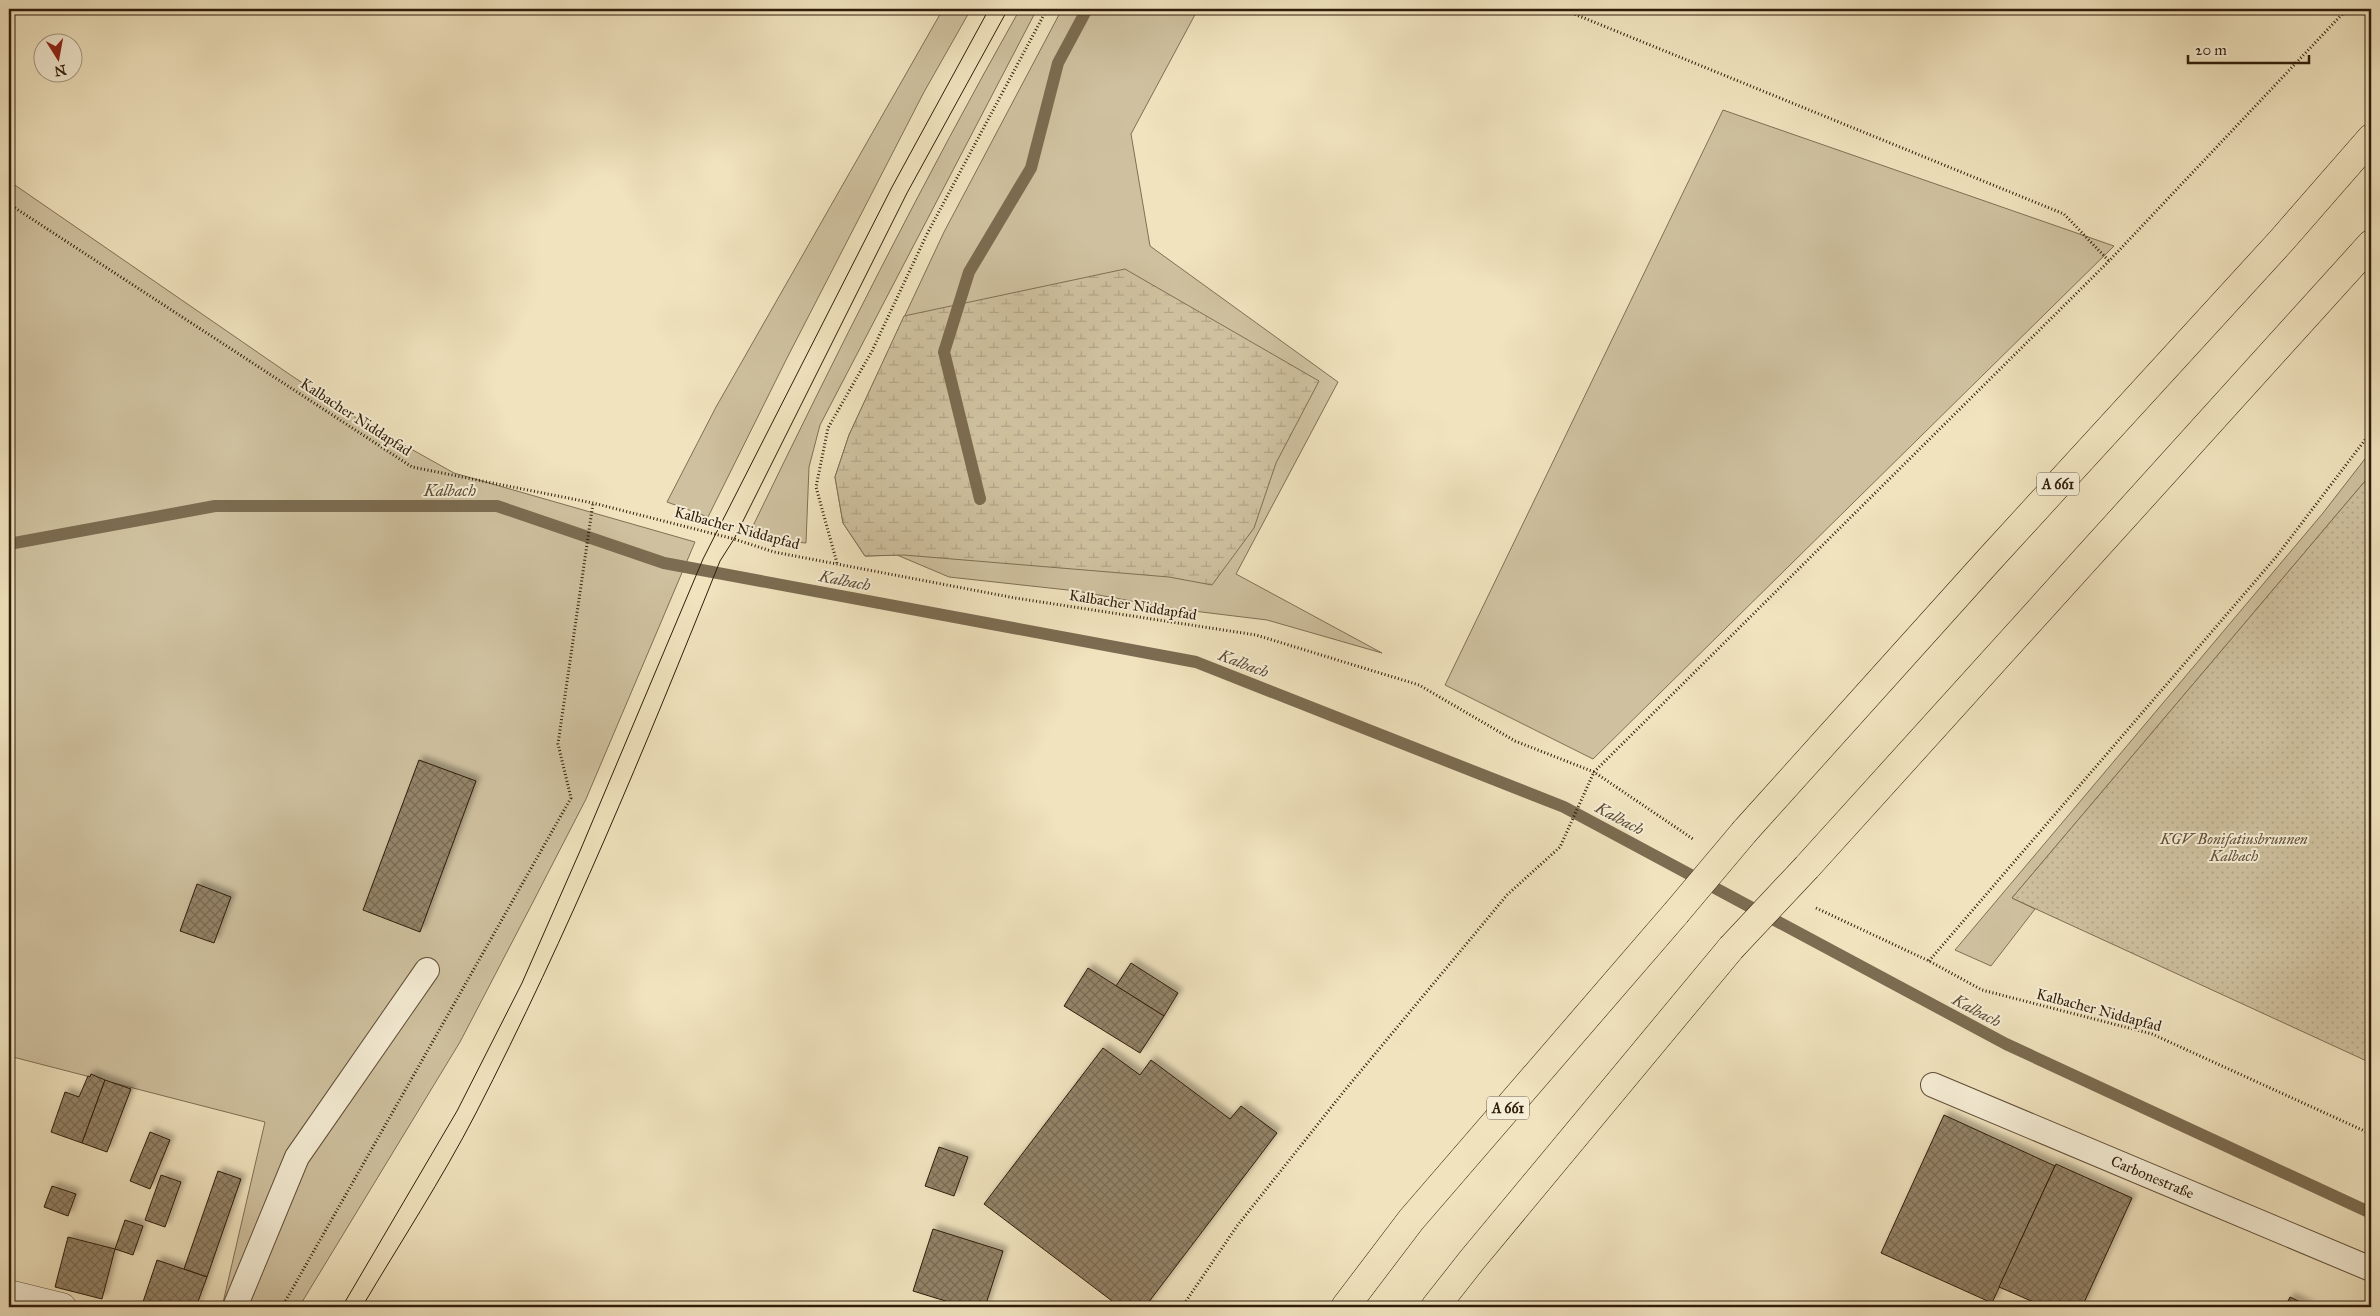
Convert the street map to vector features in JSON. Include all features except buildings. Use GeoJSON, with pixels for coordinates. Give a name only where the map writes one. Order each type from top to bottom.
{"type":"FeatureCollection","features":[{"type":"Feature","properties":{"kind":"highway","name":"A 661"},"geometry":{"type":"LineString","coordinates":[[1345,1307],[1411,1220],[1745,831],[1994,554],[2276,247],[2371,138]]}},
{"type":"Feature","properties":{"kind":"highway"},"geometry":{"type":"LineString","coordinates":[[1435,1307],[1732,948],[2371,244]]}},
{"type":"Feature","properties":{"kind":"street"},"geometry":{"type":"LineString","coordinates":[[9,1294],[62,1307]]}},
{"type":"Feature","properties":{"kind":"lane"},"geometry":{"type":"LineString","coordinates":[[236,1307],[297,1157],[427,970]]}},
{"type":"Feature","properties":{"kind":"lane","name":"Carbonestraße"},"geometry":{"type":"LineString","coordinates":[[1933,1084],[2371,1269]]}},
{"type":"Feature","properties":{"kind":"path"},"geometry":{"type":"LineString","coordinates":[[837,563],[816,487],[828,428],[872,351],[927,234],[1047,9]]}},
{"type":"Feature","properties":{"kind":"path"},"geometry":{"type":"LineString","coordinates":[[1562,9],[2064,214],[2108,261]]}},
{"type":"Feature","properties":{"kind":"path"},"geometry":{"type":"LineString","coordinates":[[1182,1307],[1237,1226],[1345,1090],[1507,895],[1560,847],[1594,772],[2108,261],[2348,9]]}},
{"type":"Feature","properties":{"kind":"path","name":"Kalbacher Niddapfad"},"geometry":{"type":"LineString","coordinates":[[9,204],[412,467],[593,502],[734,539],[774,552],[1015,598],[1256,635],[1419,685],[1515,741]]}},
{"type":"Feature","properties":{"kind":"path","name":"Kalbacher Niddapfad"},"geometry":{"type":"LineString","coordinates":[[2371,432],[2276,557],[1929,961],[1982,990],[2152,1034],[2371,1134]]}},
{"type":"Feature","properties":{"kind":"path"},"geometry":{"type":"LineString","coordinates":[[282,1307],[571,798],[558,744],[593,502]]}},
{"type":"Feature","properties":{"kind":"green space"},"geometry":{"type":"Polygon","coordinates":[[[943,9],[971,9],[924,92],[787,358],[708,517],[667,502],[716,407],[943,9]]]}},
{"type":"Feature","properties":{"kind":"green space"},"geometry":{"type":"Polygon","coordinates":[[[1020,9],[1037,9],[820,425],[809,467],[806,543],[773,540],[751,530],[881,267],[949,137],[1020,9]]]}},
{"type":"Feature","properties":{"kind":"green space"},"geometry":{"type":"Polygon","coordinates":[[[1062,9],[1198,9],[1131,134],[1150,246],[1338,382],[1236,574],[1382,653],[1267,620],[1169,608],[1077,591],[949,577],[897,555],[865,556],[843,523],[835,477],[849,435],[944,232],[1062,9]]]}},
{"type":"Feature","properties":{"kind":"green space"},"geometry":{"type":"Polygon","coordinates":[[[1723,110],[2114,246],[1593,759],[1445,685],[1723,110]]]}},
{"type":"Feature","properties":{"kind":"green space"},"geometry":{"type":"Polygon","coordinates":[[[9,181],[292,376],[361,421],[454,473],[695,542],[586,799],[533,902],[460,1042],[299,1307],[222,1307],[265,1122],[9,1056],[9,181]]]}},
{"type":"Feature","properties":{"kind":"green space"},"geometry":{"type":"Polygon","coordinates":[[[1125,269],[1319,381],[1276,463],[1254,528],[1212,585],[1169,577],[904,555],[865,556],[843,523],[835,477],[849,435],[904,316],[1125,269]]]}},
{"type":"Feature","properties":{"kind":"green space"},"geometry":{"type":"Polygon","coordinates":[[[2371,451],[2371,474],[2012,898],[2035,909],[1991,966],[1955,950],[2323,513],[2371,451]]]}},
{"type":"Feature","properties":{"kind":"green space","name":"KGV Bonifatiusbrunnen Kalbach"},"geometry":{"type":"Polygon","coordinates":[[[2371,474],[2371,1063],[2012,898],[2371,474]]]}},
{"type":"Feature","properties":{"kind":"waterway"},"geometry":{"type":"LineString","coordinates":[[980,499],[944,352],[969,272],[1031,168],[1058,63],[1087,9]]}},
{"type":"Feature","properties":{"kind":"waterway","name":"Kalbach"},"geometry":{"type":"LineString","coordinates":[[9,544],[215,506],[497,506],[664,563],[1196,662],[1564,807],[2006,1044],[2371,1213]]}},
{"type":"Feature","properties":{"kind":"tram line"},"geometry":{"type":"LineString","coordinates":[[342,1307],[457,1111],[522,983],[580,851],[703,559],[892,187],[989,9]]}},
{"type":"Feature","properties":{"kind":"tram line"},"geometry":{"type":"LineString","coordinates":[[362,1307],[449,1162],[510,1046],[604,840],[720,561],[734,539],[907,193],[1008,9]]}}]}
